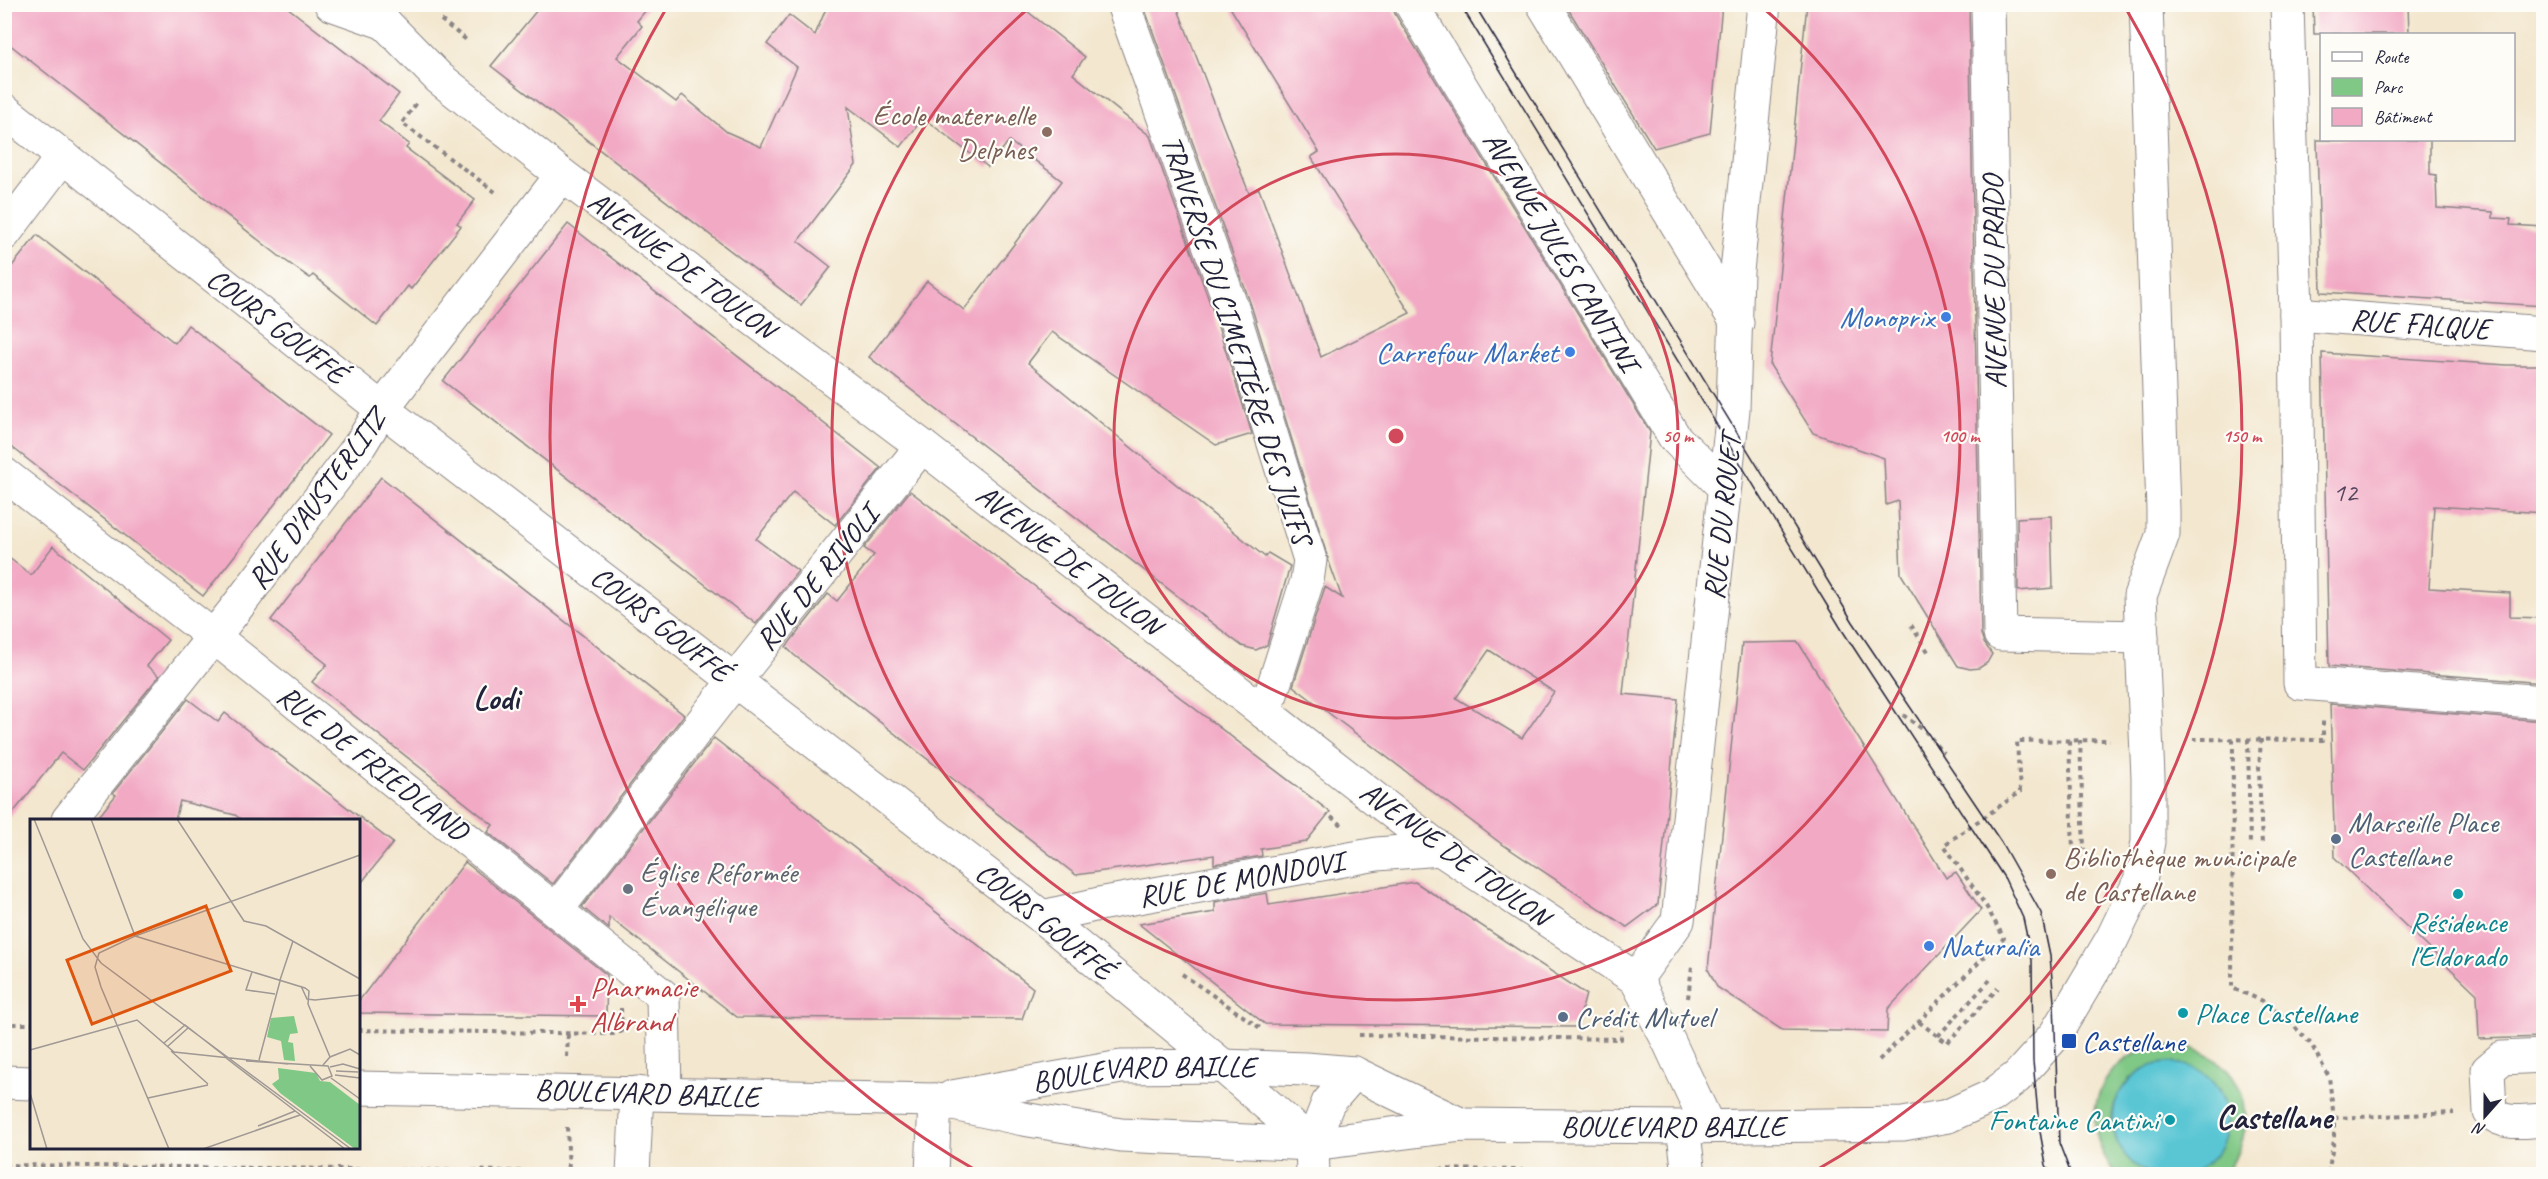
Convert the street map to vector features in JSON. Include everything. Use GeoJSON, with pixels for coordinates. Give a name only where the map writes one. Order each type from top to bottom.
{"type":"FeatureCollection","features":[{"type":"Feature","properties":{"kind":"street","name":"AVENUE DE TOULON"},"geometry":{"type":"LineString","coordinates":[[331,4],[385,11],[439,78],[562,175],[922,446],[1440,849],[1636,979]]}},
{"type":"Feature","properties":{"kind":"street","name":"TRAVERSE DU CIMETIÈRE DES JUIFS"},"geometry":{"type":"LineString","coordinates":[[1123,4],[1233,311],[1310,560],[1307,580],[1265,713]]}},
{"type":"Feature","properties":{"kind":"street","name":"AVENUE JULES CANTINI"},"geometry":{"type":"LineString","coordinates":[[1411,4],[1675,438],[1724,487]]}},
{"type":"Feature","properties":{"kind":"street"},"geometry":{"type":"LineString","coordinates":[[1543,4],[1737,323]]}},
{"type":"Feature","properties":{"kind":"street","name":"RUE DU ROUET"},"geometry":{"type":"LineString","coordinates":[[1636,979],[1678,921],[1733,410],[1737,271],[1764,4]]}},
{"type":"Feature","properties":{"kind":"street","name":"AVENUE DU PRADO"},"geometry":{"type":"LineString","coordinates":[[1989,4],[2000,634],[2142,637]]}},
{"type":"Feature","properties":{"kind":"street"},"geometry":{"type":"LineString","coordinates":[[2142,637],[2140,596],[2163,534],[2146,4]]}},
{"type":"Feature","properties":{"kind":"street"},"geometry":{"type":"LineString","coordinates":[[2287,4],[2296,314],[2300,683],[2544,702]]}},
{"type":"Feature","properties":{"kind":"street","name":"COURS GOUFFÉ"},"geometry":{"type":"LineString","coordinates":[[4,110],[382,410],[1042,917],[1223,1066],[1313,1159]]}},
{"type":"Feature","properties":{"kind":"street"},"geometry":{"type":"LineString","coordinates":[[4,234],[63,156]]}},
{"type":"Feature","properties":{"kind":"street","name":"RUE D'AUSTERLITZ"},"geometry":{"type":"LineString","coordinates":[[69,819],[214,637],[360,445],[382,410],[562,175]]}},
{"type":"Feature","properties":{"kind":"street","name":"RUE FALQUE"},"geometry":{"type":"LineString","coordinates":[[2296,314],[2544,333]]}},
{"type":"Feature","properties":{"kind":"street","name":"RUE DE RIVOLI"},"geometry":{"type":"LineString","coordinates":[[557,909],[735,680],[922,446]]}},
{"type":"Feature","properties":{"kind":"street","name":"RUE DE FRIEDLAND"},"geometry":{"type":"LineString","coordinates":[[4,474],[214,637],[663,996],[651,1093],[620,1173]]}},
{"type":"Feature","properties":{"kind":"street","name":"BOULEVARD BAILLE"},"geometry":{"type":"LineString","coordinates":[[360,1088],[935,1100],[1023,1119],[1121,1135],[1313,1159],[1462,1125],[1695,1127],[1883,1125],[1948,1116],[1992,1096],[2017,1077],[2040,1054],[2068,1015],[2129,909],[2140,881],[2148,842],[2148,777],[2142,637]]}},
{"type":"Feature","properties":{"kind":"street","name":"RUE DE MONDOVI"},"geometry":{"type":"LineString","coordinates":[[1042,917],[1099,904],[1377,854],[1440,849]]}},
{"type":"Feature","properties":{"kind":"street"},"geometry":{"type":"LineString","coordinates":[[1636,979],[1695,1127],[1689,1174]]}},
{"type":"Feature","properties":{"kind":"street"},"geometry":{"type":"LineString","coordinates":[[2544,1056],[2502,1058],[2488,1070],[2490,1112],[2499,1120],[2510,1122],[2544,1120]]}},
{"type":"Feature","properties":{"kind":"street","name":"BOULEVARD BAILLE"},"geometry":{"type":"LineString","coordinates":[[935,1100],[1121,1067],[1223,1066],[1354,1072],[1462,1125]]}},
{"type":"Feature","properties":{"kind":"street"},"geometry":{"type":"LineString","coordinates":[[1313,1159],[1328,1103],[1354,1072]]}},
{"type":"Feature","properties":{"kind":"street"},"geometry":{"type":"LineString","coordinates":[[4,1083],[30,1083]]}},
{"type":"Feature","properties":{"kind":"street"},"geometry":{"type":"LineString","coordinates":[[932,1174],[935,1100]]}},
{"type":"Feature","properties":{"kind":"path"},"geometry":{"type":"LineString","coordinates":[[441,20],[469,42]]}},
{"type":"Feature","properties":{"kind":"path"},"geometry":{"type":"LineString","coordinates":[[420,99],[402,123],[498,194]]}},
{"type":"Feature","properties":{"kind":"path"},"geometry":{"type":"LineString","coordinates":[[1911,625],[1929,653]]}},
{"type":"Feature","properties":{"kind":"path"},"geometry":{"type":"LineString","coordinates":[[1903,716],[1925,730],[1944,753]]}},
{"type":"Feature","properties":{"kind":"path"},"geometry":{"type":"LineString","coordinates":[[2193,739],[2323,740]]}},
{"type":"Feature","properties":{"kind":"path"},"geometry":{"type":"LineString","coordinates":[[2233,739],[2232,988],[2263,1001],[2289,1021],[2311,1044],[2329,1077],[2334,1140],[2328,1174]]}},
{"type":"Feature","properties":{"kind":"path"},"geometry":{"type":"LineString","coordinates":[[2248,739],[2250,846]]}},
{"type":"Feature","properties":{"kind":"path"},"geometry":{"type":"LineString","coordinates":[[2080,740],[2084,849]]}},
{"type":"Feature","properties":{"kind":"path"},"geometry":{"type":"LineString","coordinates":[[1879,1060],[2004,938],[1986,906],[1944,845],[2020,792],[2017,741],[2120,740]]}},
{"type":"Feature","properties":{"kind":"path"},"geometry":{"type":"LineString","coordinates":[[2261,740],[2262,846]]}},
{"type":"Feature","properties":{"kind":"path"},"geometry":{"type":"LineString","coordinates":[[2069,741],[2073,849]]}},
{"type":"Feature","properties":{"kind":"path"},"geometry":{"type":"LineString","coordinates":[[1182,974],[1267,1034]]}},
{"type":"Feature","properties":{"kind":"path"},"geometry":{"type":"LineString","coordinates":[[1938,1036],[1990,980]]}},
{"type":"Feature","properties":{"kind":"path"},"geometry":{"type":"LineString","coordinates":[[1919,1022],[1947,1043],[1998,988]]}},
{"type":"Feature","properties":{"kind":"path"},"geometry":{"type":"LineString","coordinates":[[621,999],[622,1031]]}},
{"type":"Feature","properties":{"kind":"path"},"geometry":{"type":"LineString","coordinates":[[4,1024],[30,1024]]}},
{"type":"Feature","properties":{"kind":"path"},"geometry":{"type":"LineString","coordinates":[[360,1029],[612,1034],[630,1028]]}},
{"type":"Feature","properties":{"kind":"path"},"geometry":{"type":"LineString","coordinates":[[1350,1035],[1621,1039]]}},
{"type":"Feature","properties":{"kind":"path"},"geometry":{"type":"LineString","coordinates":[[2334,1118],[2490,1112]]}},
{"type":"Feature","properties":{"kind":"path"},"geometry":{"type":"LineString","coordinates":[[4,1165],[620,1173]]}},
{"type":"Feature","properties":{"kind":"path"},"geometry":{"type":"LineString","coordinates":[[1420,1169],[1619,1171]]}},
{"type":"Feature","properties":{"kind":"green space"},"geometry":{"type":"Polygon","coordinates":[[[2166,1045],[2191,1048],[2213,1058],[2228,1071],[2238,1085],[2244,1102],[2246,1120],[2243,1138],[2236,1157],[2225,1174],[2189,1174],[2198,1171],[2228,1127],[2226,1107],[2218,1088],[2130,1078],[2114,1107],[2112,1118],[2114,1128],[2119,1139],[2145,1173],[2151,1174],[2116,1174],[2105,1158],[2098,1141],[2095,1124],[2100,1091],[2108,1076],[2121,1063],[2138,1052],[2166,1045]]]}},
{"type":"Feature","properties":{"kind":"water"},"geometry":{"type":"Polygon","coordinates":[[[2170,1063],[2192,1067],[2211,1079],[2223,1098],[2227,1120],[2223,1142],[2211,1161],[2192,1173],[2170,1177],[2148,1173],[2129,1161],[2117,1142],[2113,1120],[2117,1098],[2129,1079],[2148,1067],[2170,1063]]]}},
{"type":"Feature","properties":{"kind":"building"},"geometry":{"type":"Polygon","coordinates":[[[4,4],[283,4],[399,94],[379,121],[409,144],[406,148],[475,200],[457,223],[461,226],[411,289],[408,286],[377,326],[313,275],[310,278],[279,256],[4,40],[4,4]]]}},
{"type":"Feature","properties":{"kind":"building"},"geometry":{"type":"Polygon","coordinates":[[[542,4],[651,4],[637,21],[642,26],[617,57],[676,102],[682,95],[727,132],[761,147],[797,67],[767,44],[789,15],[815,35],[828,4],[1018,4],[1085,57],[1073,74],[1150,136],[1215,317],[1252,434],[1216,445],[1052,332],[1028,363],[1265,557],[1268,553],[1290,566],[1267,645],[1256,650],[1242,646],[869,357],[927,281],[964,310],[1062,181],[1009,141],[988,167],[923,118],[901,147],[848,107],[856,165],[798,241],[831,267],[801,305],[491,66],[542,4]]]}},
{"type":"Feature","properties":{"kind":"building"},"geometry":{"type":"Polygon","coordinates":[[[1143,4],[1176,4],[1249,193],[1259,189],[1321,357],[1410,313],[1311,157],[1319,152],[1228,4],[1392,4],[1395,14],[1650,432],[1623,694],[1678,699],[1658,904],[1627,927],[1499,842],[1293,686],[1325,587],[1342,598],[1251,305],[1143,4]],[[1489,650],[1456,698],[1522,738],[1554,692],[1489,650]]]}},
{"type":"Feature","properties":{"kind":"building"},"geometry":{"type":"Polygon","coordinates":[[[1565,4],[1722,4],[1710,133],[1654,148],[1565,4]]]}},
{"type":"Feature","properties":{"kind":"building"},"geometry":{"type":"Polygon","coordinates":[[[1807,4],[1969,4],[1981,634],[1992,654],[1987,663],[1979,668],[1970,669],[1958,666],[1901,574],[1898,501],[1886,505],[1884,458],[1813,433],[1770,365],[1807,4]]]}},
{"type":"Feature","properties":{"kind":"building"},"geometry":{"type":"Polygon","coordinates":[[[2313,4],[2408,4],[2409,33],[2314,34],[2313,4]]]}},
{"type":"Feature","properties":{"kind":"building"},"geometry":{"type":"Polygon","coordinates":[[[2317,140],[2430,141],[2430,174],[2436,175],[2437,208],[2493,212],[2493,218],[2511,219],[2510,225],[2544,227],[2544,306],[2321,292],[2317,140]]]}},
{"type":"Feature","properties":{"kind":"building"},"geometry":{"type":"Polygon","coordinates":[[[568,224],[881,468],[835,525],[793,492],[756,539],[798,571],[756,624],[443,381],[568,224]]]}},
{"type":"Feature","properties":{"kind":"building"},"geometry":{"type":"Polygon","coordinates":[[[37,235],[175,343],[188,325],[329,435],[203,596],[4,441],[4,276],[37,235]]]}},
{"type":"Feature","properties":{"kind":"building"},"geometry":{"type":"Polygon","coordinates":[[[2322,353],[2507,365],[2544,365],[2544,513],[2434,506],[2429,588],[2510,593],[2510,617],[2544,618],[2544,683],[2329,666],[2322,353]]]}},
{"type":"Feature","properties":{"kind":"building"},"geometry":{"type":"Polygon","coordinates":[[[381,477],[684,715],[553,884],[488,832],[493,825],[312,682],[327,664],[271,620],[381,477]]]}},
{"type":"Feature","properties":{"kind":"building"},"geometry":{"type":"Polygon","coordinates":[[[910,491],[1330,812],[1306,842],[1261,849],[1262,856],[1214,864],[1214,855],[1076,875],[794,655],[786,647],[828,594],[837,601],[874,555],[864,548],[910,491]]]}},
{"type":"Feature","properties":{"kind":"building"},"geometry":{"type":"Polygon","coordinates":[[[2051,516],[2053,588],[2018,591],[2017,518],[2051,516]]]}},
{"type":"Feature","properties":{"kind":"building"},"geometry":{"type":"Polygon","coordinates":[[[53,546],[168,640],[147,666],[159,676],[83,770],[61,753],[4,824],[4,554],[31,575],[53,546]]]}},
{"type":"Feature","properties":{"kind":"building"},"geometry":{"type":"Polygon","coordinates":[[[1798,642],[1946,878],[1956,872],[1981,910],[1888,1009],[1887,1032],[1782,1030],[1717,987],[1708,969],[1742,643],[1798,642]]]}},
{"type":"Feature","properties":{"kind":"building"},"geometry":{"type":"Polygon","coordinates":[[[188,699],[218,722],[225,713],[393,843],[360,884],[360,819],[241,819],[235,815],[180,801],[175,819],[97,819],[116,795],[113,793],[188,699]]]}},
{"type":"Feature","properties":{"kind":"building","name":"Résidence l'Eldorado"},"geometry":{"type":"Polygon","coordinates":[[[2330,704],[2544,721],[2544,1037],[2479,1039],[2477,994],[2335,858],[2330,704]]]}},
{"type":"Feature","properties":{"kind":"building"},"geometry":{"type":"Polygon","coordinates":[[[714,738],[1033,988],[1022,1019],[737,1017],[609,917],[609,929],[582,907],[714,738]]]}},
{"type":"Feature","properties":{"kind":"building"},"geometry":{"type":"Polygon","coordinates":[[[465,862],[607,975],[606,1016],[360,1013],[360,999],[465,862]]]}},
{"type":"Feature","properties":{"kind":"building"},"geometry":{"type":"Polygon","coordinates":[[[1415,882],[1586,994],[1577,1027],[1265,1024],[1139,924],[1215,912],[1215,902],[1267,893],[1269,905],[1415,882]]]}},
{"type":"Feature","properties":{"kind":"tram line"},"geometry":{"type":"LineString","coordinates":[[1460,4],[1842,630],[2005,879],[2023,918],[2032,960],[2033,1061],[2039,1126],[2046,1165],[2051,1174]]}},
{"type":"Feature","properties":{"kind":"tram line"},"geometry":{"type":"LineString","coordinates":[[1474,4],[1853,622],[2001,842],[2041,913],[2050,956],[2054,1002],[2059,1143],[2071,1174]]}},
{"type":"Feature","properties":{"kind":"place","name":"École maternelle Delphes"},"geometry":{"type":"Point","coordinates":[1047,132]}},
{"type":"Feature","properties":{"kind":"place","name":"Monoprix"},"geometry":{"type":"Point","coordinates":[1946,317]}},
{"type":"Feature","properties":{"kind":"place","name":"Carrefour Market"},"geometry":{"type":"Point","coordinates":[1570,352]}},
{"type":"Feature","properties":{"kind":"place","name":"Marseille Place Castellane"},"geometry":{"type":"Point","coordinates":[2336,839]}},
{"type":"Feature","properties":{"kind":"place","name":"Bibliothèque municipale de Castellane"},"geometry":{"type":"Point","coordinates":[2051,874]}},
{"type":"Feature","properties":{"kind":"place","name":"Église Réformée Évangélique"},"geometry":{"type":"Point","coordinates":[628,889]}},
{"type":"Feature","properties":{"kind":"place","name":"Résidence l'Eldorado"},"geometry":{"type":"Point","coordinates":[2458,894]}},
{"type":"Feature","properties":{"kind":"place","name":"Naturalia"},"geometry":{"type":"Point","coordinates":[1929,946]}},
{"type":"Feature","properties":{"kind":"place","name":"Pharmacie Albrand"},"geometry":{"type":"Point","coordinates":[578,1004]}},
{"type":"Feature","properties":{"kind":"place","name":"Place Castellane"},"geometry":{"type":"Point","coordinates":[2183,1013]}},
{"type":"Feature","properties":{"kind":"place","name":"Crédit Mutuel"},"geometry":{"type":"Point","coordinates":[1563,1017]}},
{"type":"Feature","properties":{"kind":"place","name":"Castellane"},"geometry":{"type":"Point","coordinates":[2069,1041]}},
{"type":"Feature","properties":{"kind":"place","name":"Fontaine Cantini"},"geometry":{"type":"Point","coordinates":[2170,1120]}},
{"type":"Feature","properties":{"kind":"district","name":"Lodi"},"geometry":{"type":"Point","coordinates":[496,697]}},
{"type":"Feature","properties":{"kind":"district","name":"Castellane"},"geometry":{"type":"Point","coordinates":[2274,1116]}}]}
